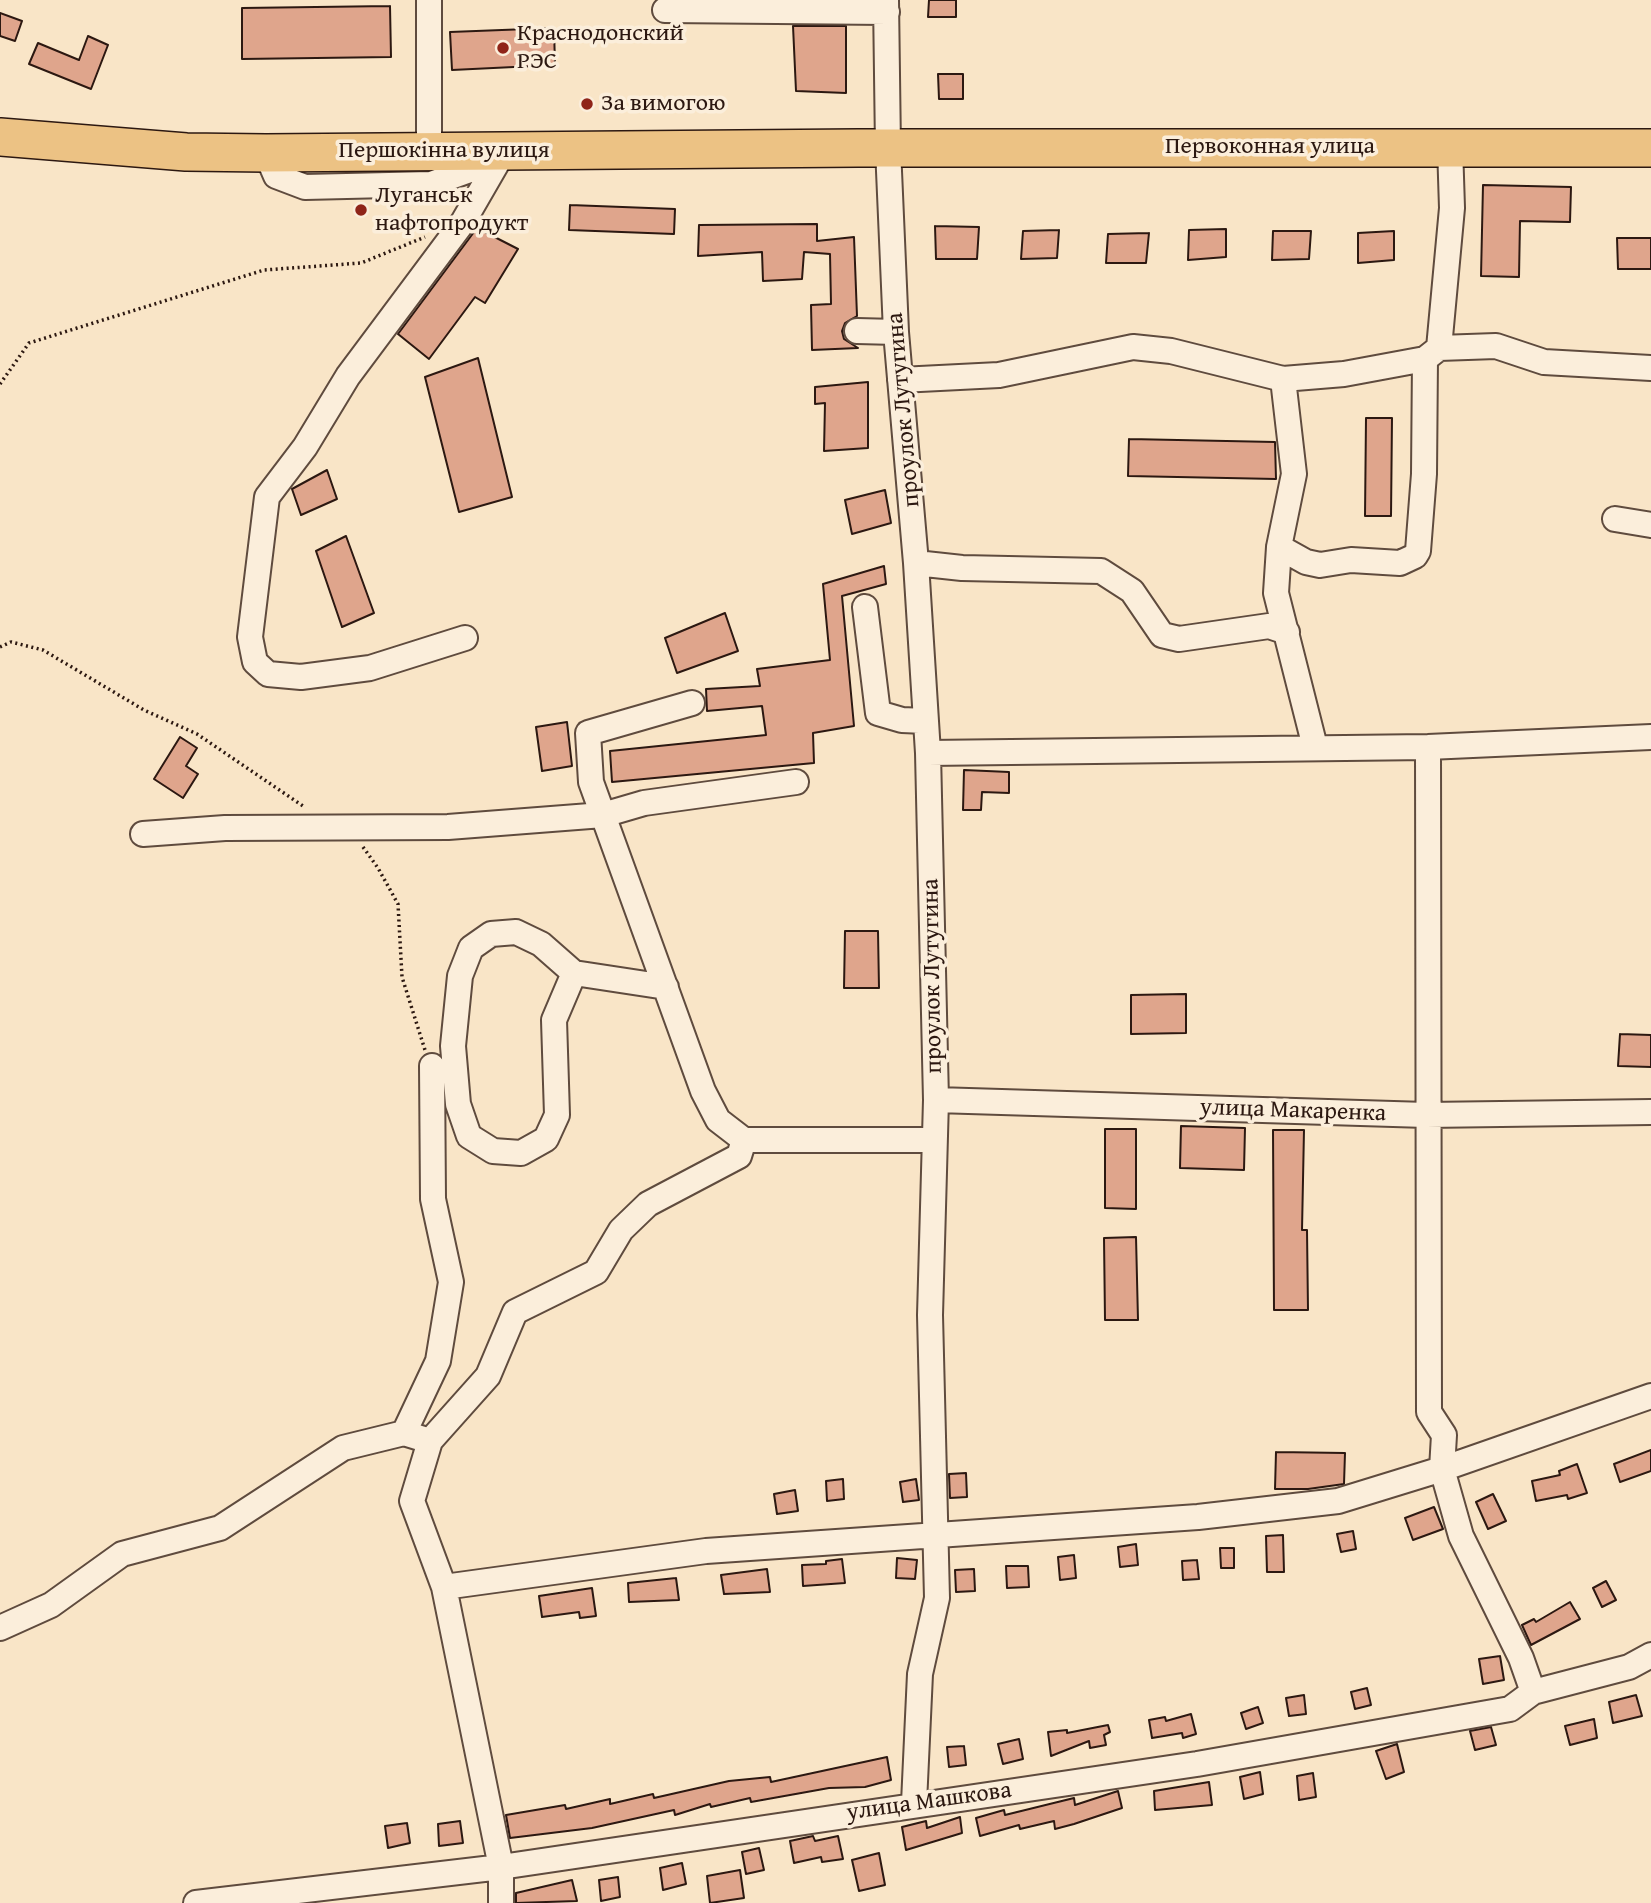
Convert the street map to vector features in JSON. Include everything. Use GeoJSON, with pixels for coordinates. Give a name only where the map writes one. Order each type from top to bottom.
{"type":"FeatureCollection","features":[{"type":"Feature","properties":{"kind":"highway","name":"Першокінна вулиця"},"geometry":{"type":"LineString","coordinates":[[0,137],[186,152],[266,153],[888,148]]}},
{"type":"Feature","properties":{"kind":"highway","name":"Первоконная улица"},"geometry":{"type":"LineString","coordinates":[[888,148],[1651,148]]}},
{"type":"Feature","properties":{"kind":"street"},"geometry":{"type":"LineString","coordinates":[[429,0],[429,150]]}},
{"type":"Feature","properties":{"kind":"street"},"geometry":{"type":"LineString","coordinates":[[664,10],[887,6]]}},
{"type":"Feature","properties":{"kind":"street","name":"проулок Лутугина"},"geometry":{"type":"LineString","coordinates":[[887,6],[888,148],[896,332],[916,563],[928,752],[936,1100],[932,1140],[930,1314],[937,1598],[920,1674],[915,1803]]}},
{"type":"Feature","properties":{"kind":"street"},"geometry":{"type":"LineString","coordinates":[[1279,547],[1306,562],[1320,565],[1351,561],[1400,563],[1415,556],[1418,551],[1432,354],[1452,208],[1450,146]]}},
{"type":"Feature","properties":{"kind":"street"},"geometry":{"type":"LineString","coordinates":[[266,153],[276,176],[305,187],[431,184],[467,171],[504,151]]}},
{"type":"Feature","properties":{"kind":"street"},"geometry":{"type":"LineString","coordinates":[[465,638],[370,668],[301,677],[268,674],[255,662],[250,637],[267,497],[305,447],[348,376],[463,222],[504,151]]}},
{"type":"Feature","properties":{"kind":"street"},"geometry":{"type":"LineString","coordinates":[[857,331],[896,332]]}},
{"type":"Feature","properties":{"kind":"street"},"geometry":{"type":"LineString","coordinates":[[900,380],[999,375],[1133,347],[1171,351],[1283,379],[1344,374],[1432,354],[1496,346],[1544,362],[1651,368]]}},
{"type":"Feature","properties":{"kind":"street"},"geometry":{"type":"LineString","coordinates":[[1283,379],[1294,474],[1279,547],[1276,593],[1294,655],[1298,692],[1315,747]]}},
{"type":"Feature","properties":{"kind":"street"},"geometry":{"type":"LineString","coordinates":[[1615,519],[1651,525]]}},
{"type":"Feature","properties":{"kind":"street"},"geometry":{"type":"LineString","coordinates":[[916,563],[962,568],[1101,571],[1132,591],[1162,635],[1179,639],[1269,626],[1287,632]]}},
{"type":"Feature","properties":{"kind":"street"},"geometry":{"type":"LineString","coordinates":[[865,607],[878,713],[902,720],[925,721]]}},
{"type":"Feature","properties":{"kind":"street"},"geometry":{"type":"LineString","coordinates":[[692,703],[588,733],[591,782],[703,1091],[718,1120],[744,1140],[932,1140]]}},
{"type":"Feature","properties":{"kind":"street"},"geometry":{"type":"LineString","coordinates":[[928,752],[1428,747],[1651,737]]}},
{"type":"Feature","properties":{"kind":"street"},"geometry":{"type":"LineString","coordinates":[[1428,747],[1426,1115],[1429,1412],[1444,1435],[1442,1469],[1461,1536],[1521,1658],[1533,1692]]}},
{"type":"Feature","properties":{"kind":"street"},"geometry":{"type":"LineString","coordinates":[[143,834],[225,828],[448,828],[603,815],[644,803],[796,782]]}},
{"type":"Feature","properties":{"kind":"street"},"geometry":{"type":"LineString","coordinates":[[574,973],[554,1020],[557,1115],[546,1139],[521,1153],[492,1151],[469,1136],[458,1104],[453,1046],[460,976],[471,948],[491,934],[516,932],[541,944],[574,973],[666,987]]}},
{"type":"Feature","properties":{"kind":"street"},"geometry":{"type":"LineString","coordinates":[[404,1433],[438,1361],[452,1282],[433,1199],[432,1066]]}},
{"type":"Feature","properties":{"kind":"street","name":"улица Макаренка"},"geometry":{"type":"LineString","coordinates":[[936,1100],[1426,1115],[1651,1112]]}},
{"type":"Feature","properties":{"kind":"street"},"geometry":{"type":"LineString","coordinates":[[501,1903],[501,1867],[444,1587],[412,1501],[430,1441],[488,1376],[515,1312],[596,1272],[621,1230],[648,1204],[738,1156],[744,1140]]}},
{"type":"Feature","properties":{"kind":"street"},"geometry":{"type":"LineString","coordinates":[[444,1587],[706,1551],[1198,1517],[1338,1501],[1442,1469],[1651,1396]]}},
{"type":"Feature","properties":{"kind":"street"},"geometry":{"type":"LineString","coordinates":[[0,1628],[51,1605],[122,1554],[220,1528],[343,1448],[404,1433],[430,1441]]}},
{"type":"Feature","properties":{"kind":"street","name":"улица Машкова"},"geometry":{"type":"LineString","coordinates":[[196,1903],[501,1867],[915,1803],[1197,1763],[1510,1709],[1533,1692],[1629,1667],[1651,1655]]}},
{"type":"Feature","properties":{"kind":"path"},"geometry":{"type":"LineString","coordinates":[[0,384],[29,343],[264,270],[361,262],[463,222]]}},
{"type":"Feature","properties":{"kind":"building"},"geometry":{"type":"Polygon","coordinates":[[[929,0],[956,0],[956,17],[928,17],[929,0]]]}},
{"type":"Feature","properties":{"kind":"building"},"geometry":{"type":"Polygon","coordinates":[[[390,6],[391,57],[242,59],[242,8],[390,6]]]}},
{"type":"Feature","properties":{"kind":"building"},"geometry":{"type":"Polygon","coordinates":[[[0,13],[22,21],[15,41],[0,36],[0,13]]]}},
{"type":"Feature","properties":{"kind":"building"},"geometry":{"type":"Polygon","coordinates":[[[793,26],[846,26],[846,93],[796,91],[793,26]]]}},
{"type":"Feature","properties":{"kind":"building","name":"Краснодонский РЭС"},"geometry":{"type":"Polygon","coordinates":[[[554,28],[555,65],[452,70],[450,32],[554,28]]]}},
{"type":"Feature","properties":{"kind":"building"},"geometry":{"type":"Polygon","coordinates":[[[88,36],[108,45],[91,89],[29,64],[38,43],[79,60],[88,36]]]}},
{"type":"Feature","properties":{"kind":"building"},"geometry":{"type":"Polygon","coordinates":[[[938,74],[963,74],[963,99],[939,99],[938,74]]]}},
{"type":"Feature","properties":{"kind":"building"},"geometry":{"type":"Polygon","coordinates":[[[1483,185],[1571,187],[1570,222],[1520,221],[1519,277],[1481,276],[1483,185]]]}},
{"type":"Feature","properties":{"kind":"building"},"geometry":{"type":"Polygon","coordinates":[[[570,205],[675,209],[674,234],[569,230],[570,205]]]}},
{"type":"Feature","properties":{"kind":"building"},"geometry":{"type":"Polygon","coordinates":[[[817,224],[817,241],[854,237],[857,316],[845,323],[842,331],[844,339],[858,348],[812,350],[811,305],[831,304],[830,254],[804,252],[802,279],[763,281],[762,252],[698,256],[699,225],[817,224]]]}},
{"type":"Feature","properties":{"kind":"building"},"geometry":{"type":"Polygon","coordinates":[[[935,226],[979,227],[977,259],[936,259],[935,226]]]}},
{"type":"Feature","properties":{"kind":"building"},"geometry":{"type":"Polygon","coordinates":[[[477,228],[518,249],[485,303],[475,297],[429,359],[398,334],[477,228]]]}},
{"type":"Feature","properties":{"kind":"building"},"geometry":{"type":"Polygon","coordinates":[[[1226,229],[1226,257],[1188,260],[1189,230],[1226,229]]]}},
{"type":"Feature","properties":{"kind":"building"},"geometry":{"type":"Polygon","coordinates":[[[1059,230],[1057,258],[1021,259],[1023,231],[1059,230]]]}},
{"type":"Feature","properties":{"kind":"building"},"geometry":{"type":"Polygon","coordinates":[[[1273,231],[1311,231],[1309,259],[1272,260],[1273,231]]]}},
{"type":"Feature","properties":{"kind":"building"},"geometry":{"type":"Polygon","coordinates":[[[1394,231],[1394,260],[1358,263],[1358,233],[1394,231]]]}},
{"type":"Feature","properties":{"kind":"building"},"geometry":{"type":"Polygon","coordinates":[[[1149,233],[1146,263],[1106,263],[1108,234],[1149,233]]]}},
{"type":"Feature","properties":{"kind":"building"},"geometry":{"type":"Polygon","coordinates":[[[1617,238],[1651,238],[1651,269],[1618,269],[1617,238]]]}},
{"type":"Feature","properties":{"kind":"building"},"geometry":{"type":"Polygon","coordinates":[[[478,358],[512,497],[459,512],[425,377],[478,358]]]}},
{"type":"Feature","properties":{"kind":"building"},"geometry":{"type":"Polygon","coordinates":[[[868,382],[868,448],[824,451],[825,403],[815,404],[815,387],[868,382]]]}},
{"type":"Feature","properties":{"kind":"building"},"geometry":{"type":"Polygon","coordinates":[[[1366,418],[1392,418],[1391,516],[1365,516],[1366,418]]]}},
{"type":"Feature","properties":{"kind":"building"},"geometry":{"type":"Polygon","coordinates":[[[1129,439],[1275,442],[1276,479],[1128,476],[1129,439]]]}},
{"type":"Feature","properties":{"kind":"building"},"geometry":{"type":"Polygon","coordinates":[[[327,470],[337,499],[301,515],[292,489],[327,470]]]}},
{"type":"Feature","properties":{"kind":"building"},"geometry":{"type":"Polygon","coordinates":[[[885,490],[891,523],[852,534],[845,500],[885,490]]]}},
{"type":"Feature","properties":{"kind":"building"},"geometry":{"type":"Polygon","coordinates":[[[346,536],[374,613],[342,627],[316,551],[346,536]]]}},
{"type":"Feature","properties":{"kind":"building"},"geometry":{"type":"Polygon","coordinates":[[[884,566],[886,584],[842,596],[854,726],[813,733],[814,763],[612,782],[610,751],[766,735],[762,706],[707,711],[706,689],[760,686],[757,669],[830,660],[823,584],[884,566]]]}},
{"type":"Feature","properties":{"kind":"building"},"geometry":{"type":"Polygon","coordinates":[[[725,613],[738,651],[677,673],[665,638],[725,613]]]}},
{"type":"Feature","properties":{"kind":"building"},"geometry":{"type":"Polygon","coordinates":[[[567,722],[572,766],[542,771],[536,727],[567,722]]]}},
{"type":"Feature","properties":{"kind":"building"},"geometry":{"type":"Polygon","coordinates":[[[180,737],[197,748],[186,766],[198,774],[183,798],[154,779],[180,737]]]}},
{"type":"Feature","properties":{"kind":"building"},"geometry":{"type":"Polygon","coordinates":[[[964,770],[1009,772],[1009,793],[982,792],[981,810],[963,810],[964,770]]]}},
{"type":"Feature","properties":{"kind":"building"},"geometry":{"type":"Polygon","coordinates":[[[845,931],[878,931],[879,988],[844,988],[845,931]]]}},
{"type":"Feature","properties":{"kind":"building"},"geometry":{"type":"Polygon","coordinates":[[[1186,994],[1186,1033],[1131,1034],[1131,995],[1186,994]]]}},
{"type":"Feature","properties":{"kind":"building"},"geometry":{"type":"Polygon","coordinates":[[[1620,1034],[1651,1035],[1651,1067],[1618,1066],[1620,1034]]]}},
{"type":"Feature","properties":{"kind":"building"},"geometry":{"type":"Polygon","coordinates":[[[1181,1126],[1245,1128],[1244,1170],[1180,1168],[1181,1126]]]}},
{"type":"Feature","properties":{"kind":"building"},"geometry":{"type":"Polygon","coordinates":[[[1105,1129],[1136,1129],[1136,1209],[1105,1208],[1105,1129]]]}},
{"type":"Feature","properties":{"kind":"building"},"geometry":{"type":"Polygon","coordinates":[[[1273,1130],[1304,1130],[1302,1230],[1307,1230],[1308,1310],[1274,1310],[1273,1130]]]}},
{"type":"Feature","properties":{"kind":"building"},"geometry":{"type":"Polygon","coordinates":[[[1136,1237],[1138,1320],[1105,1320],[1104,1238],[1136,1237]]]}},
{"type":"Feature","properties":{"kind":"building"},"geometry":{"type":"Polygon","coordinates":[[[1651,1450],[1651,1471],[1620,1482],[1614,1464],[1651,1450]]]}},
{"type":"Feature","properties":{"kind":"building"},"geometry":{"type":"Polygon","coordinates":[[[1276,1452],[1345,1453],[1344,1484],[1308,1489],[1275,1489],[1276,1452]]]}},
{"type":"Feature","properties":{"kind":"building"},"geometry":{"type":"Polygon","coordinates":[[[1577,1464],[1587,1493],[1568,1499],[1567,1495],[1536,1501],[1532,1481],[1560,1475],[1559,1471],[1577,1464]]]}},
{"type":"Feature","properties":{"kind":"building"},"geometry":{"type":"Polygon","coordinates":[[[966,1473],[967,1497],[950,1498],[949,1474],[966,1473]]]}},
{"type":"Feature","properties":{"kind":"building"},"geometry":{"type":"Polygon","coordinates":[[[843,1479],[844,1499],[827,1501],[826,1481],[843,1479]]]}},
{"type":"Feature","properties":{"kind":"building"},"geometry":{"type":"Polygon","coordinates":[[[916,1479],[919,1500],[903,1502],[900,1482],[916,1479]]]}},
{"type":"Feature","properties":{"kind":"building"},"geometry":{"type":"Polygon","coordinates":[[[795,1490],[798,1511],[777,1514],[774,1494],[795,1490]]]}},
{"type":"Feature","properties":{"kind":"building"},"geometry":{"type":"Polygon","coordinates":[[[1493,1494],[1506,1521],[1488,1529],[1476,1502],[1493,1494]]]}},
{"type":"Feature","properties":{"kind":"building"},"geometry":{"type":"Polygon","coordinates":[[[1434,1507],[1443,1529],[1413,1540],[1405,1518],[1434,1507]]]}},
{"type":"Feature","properties":{"kind":"building"},"geometry":{"type":"Polygon","coordinates":[[[1353,1531],[1356,1549],[1341,1552],[1337,1534],[1353,1531]]]}},
{"type":"Feature","properties":{"kind":"building"},"geometry":{"type":"Polygon","coordinates":[[[1283,1535],[1284,1572],[1267,1572],[1266,1536],[1283,1535]]]}},
{"type":"Feature","properties":{"kind":"building"},"geometry":{"type":"Polygon","coordinates":[[[1136,1544],[1138,1565],[1120,1567],[1118,1547],[1136,1544]]]}},
{"type":"Feature","properties":{"kind":"building"},"geometry":{"type":"Polygon","coordinates":[[[1220,1548],[1234,1548],[1234,1568],[1221,1568],[1220,1548]]]}},
{"type":"Feature","properties":{"kind":"building"},"geometry":{"type":"Polygon","coordinates":[[[1074,1555],[1076,1578],[1060,1580],[1058,1557],[1074,1555]]]}},
{"type":"Feature","properties":{"kind":"building"},"geometry":{"type":"Polygon","coordinates":[[[897,1558],[917,1560],[915,1579],[896,1578],[897,1558]]]}},
{"type":"Feature","properties":{"kind":"building"},"geometry":{"type":"Polygon","coordinates":[[[842,1559],[845,1583],[803,1586],[802,1565],[826,1564],[826,1561],[842,1559]]]}},
{"type":"Feature","properties":{"kind":"building"},"geometry":{"type":"Polygon","coordinates":[[[1197,1560],[1199,1579],[1183,1580],[1182,1561],[1197,1560]]]}},
{"type":"Feature","properties":{"kind":"building"},"geometry":{"type":"Polygon","coordinates":[[[1006,1566],[1028,1566],[1029,1587],[1007,1588],[1006,1566]]]}},
{"type":"Feature","properties":{"kind":"building"},"geometry":{"type":"Polygon","coordinates":[[[767,1569],[770,1592],[724,1594],[721,1575],[767,1569]]]}},
{"type":"Feature","properties":{"kind":"building"},"geometry":{"type":"Polygon","coordinates":[[[974,1569],[975,1591],[956,1592],[955,1570],[974,1569]]]}},
{"type":"Feature","properties":{"kind":"building"},"geometry":{"type":"Polygon","coordinates":[[[676,1578],[679,1600],[629,1602],[628,1583],[676,1578]]]}},
{"type":"Feature","properties":{"kind":"building"},"geometry":{"type":"Polygon","coordinates":[[[1606,1581],[1616,1600],[1602,1607],[1593,1588],[1606,1581]]]}},
{"type":"Feature","properties":{"kind":"building"},"geometry":{"type":"Polygon","coordinates":[[[592,1588],[596,1616],[580,1618],[579,1612],[542,1617],[539,1596],[592,1588]]]}},
{"type":"Feature","properties":{"kind":"building"},"geometry":{"type":"Polygon","coordinates":[[[1570,1602],[1580,1619],[1531,1645],[1522,1625],[1534,1619],[1536,1622],[1570,1602]]]}},
{"type":"Feature","properties":{"kind":"building"},"geometry":{"type":"Polygon","coordinates":[[[1500,1656],[1504,1680],[1483,1684],[1479,1659],[1500,1656]]]}},
{"type":"Feature","properties":{"kind":"building"},"geometry":{"type":"Polygon","coordinates":[[[1367,1688],[1371,1705],[1355,1709],[1351,1692],[1367,1688]]]}},
{"type":"Feature","properties":{"kind":"building"},"geometry":{"type":"Polygon","coordinates":[[[1304,1695],[1306,1714],[1289,1716],[1286,1698],[1304,1695]]]}},
{"type":"Feature","properties":{"kind":"building"},"geometry":{"type":"Polygon","coordinates":[[[1636,1695],[1642,1716],[1613,1723],[1609,1702],[1636,1695]]]}},
{"type":"Feature","properties":{"kind":"building"},"geometry":{"type":"Polygon","coordinates":[[[1258,1707],[1263,1723],[1246,1729],[1241,1713],[1258,1707]]]}},
{"type":"Feature","properties":{"kind":"building"},"geometry":{"type":"Polygon","coordinates":[[[1191,1714],[1196,1734],[1183,1738],[1182,1733],[1152,1738],[1149,1720],[1165,1717],[1166,1721],[1191,1714]]]}},
{"type":"Feature","properties":{"kind":"building"},"geometry":{"type":"Polygon","coordinates":[[[1594,1719],[1597,1738],[1570,1745],[1565,1726],[1594,1719]]]}},
{"type":"Feature","properties":{"kind":"building"},"geometry":{"type":"Polygon","coordinates":[[[1108,1725],[1110,1732],[1104,1735],[1106,1745],[1090,1748],[1089,1741],[1051,1756],[1048,1732],[1067,1730],[1067,1733],[1108,1725]]]}},
{"type":"Feature","properties":{"kind":"building"},"geometry":{"type":"Polygon","coordinates":[[[1491,1727],[1496,1745],[1475,1750],[1470,1731],[1491,1727]]]}},
{"type":"Feature","properties":{"kind":"building"},"geometry":{"type":"Polygon","coordinates":[[[1019,1739],[1023,1759],[1003,1764],[998,1744],[1019,1739]]]}},
{"type":"Feature","properties":{"kind":"building"},"geometry":{"type":"Polygon","coordinates":[[[1397,1744],[1404,1772],[1386,1779],[1376,1751],[1397,1744]]]}},
{"type":"Feature","properties":{"kind":"building"},"geometry":{"type":"Polygon","coordinates":[[[964,1746],[966,1765],[949,1767],[947,1747],[964,1746]]]}},
{"type":"Feature","properties":{"kind":"building"},"geometry":{"type":"Polygon","coordinates":[[[887,1757],[891,1780],[865,1787],[829,1788],[751,1802],[750,1798],[711,1807],[710,1804],[675,1815],[674,1810],[592,1828],[510,1838],[506,1815],[565,1805],[566,1809],[610,1799],[610,1804],[653,1794],[654,1798],[729,1781],[770,1777],[771,1782],[887,1757]]]}},
{"type":"Feature","properties":{"kind":"building"},"geometry":{"type":"Polygon","coordinates":[[[1260,1772],[1263,1794],[1244,1799],[1240,1777],[1260,1772]]]}},
{"type":"Feature","properties":{"kind":"building"},"geometry":{"type":"Polygon","coordinates":[[[1313,1773],[1316,1797],[1299,1800],[1297,1776],[1313,1773]]]}},
{"type":"Feature","properties":{"kind":"building"},"geometry":{"type":"Polygon","coordinates":[[[1209,1782],[1212,1805],[1155,1810],[1154,1791],[1209,1782]]]}},
{"type":"Feature","properties":{"kind":"building"},"geometry":{"type":"Polygon","coordinates":[[[1118,1791],[1122,1808],[1074,1824],[1055,1829],[1054,1821],[1020,1829],[1019,1825],[980,1836],[976,1818],[1004,1810],[1005,1815],[1074,1798],[1075,1805],[1118,1791]]]}},
{"type":"Feature","properties":{"kind":"building"},"geometry":{"type":"Polygon","coordinates":[[[960,1817],[962,1833],[906,1850],[902,1827],[926,1821],[927,1828],[960,1817]]]}},
{"type":"Feature","properties":{"kind":"building"},"geometry":{"type":"Polygon","coordinates":[[[460,1821],[463,1843],[439,1846],[438,1824],[460,1821]]]}},
{"type":"Feature","properties":{"kind":"building"},"geometry":{"type":"Polygon","coordinates":[[[407,1823],[410,1843],[388,1848],[385,1826],[407,1823]]]}},
{"type":"Feature","properties":{"kind":"building"},"geometry":{"type":"Polygon","coordinates":[[[813,1836],[815,1841],[838,1836],[843,1859],[822,1862],[821,1857],[794,1863],[790,1841],[813,1836]]]}},
{"type":"Feature","properties":{"kind":"building"},"geometry":{"type":"Polygon","coordinates":[[[759,1848],[764,1870],[746,1874],[742,1852],[759,1848]]]}},
{"type":"Feature","properties":{"kind":"building"},"geometry":{"type":"Polygon","coordinates":[[[879,1853],[885,1885],[859,1891],[852,1860],[879,1853]]]}},
{"type":"Feature","properties":{"kind":"building"},"geometry":{"type":"Polygon","coordinates":[[[682,1863],[686,1884],[663,1890],[660,1868],[682,1863]]]}},
{"type":"Feature","properties":{"kind":"building"},"geometry":{"type":"Polygon","coordinates":[[[740,1870],[744,1898],[710,1903],[707,1876],[740,1870]]]}},
{"type":"Feature","properties":{"kind":"building"},"geometry":{"type":"Polygon","coordinates":[[[618,1877],[620,1897],[601,1901],[599,1880],[618,1877]]]}},
{"type":"Feature","properties":{"kind":"building"},"geometry":{"type":"Polygon","coordinates":[[[572,1880],[577,1901],[516,1903],[516,1893],[572,1880]]]}},
{"type":"Feature","properties":{"kind":"place","name":"Краснодонский РЭС"},"geometry":{"type":"Point","coordinates":[503,48]}},
{"type":"Feature","properties":{"kind":"place","name":"За вимогою"},"geometry":{"type":"Point","coordinates":[587,104]}},
{"type":"Feature","properties":{"kind":"place","name":"Луганськ нафтопродукт"},"geometry":{"type":"Point","coordinates":[361,210]}}]}
